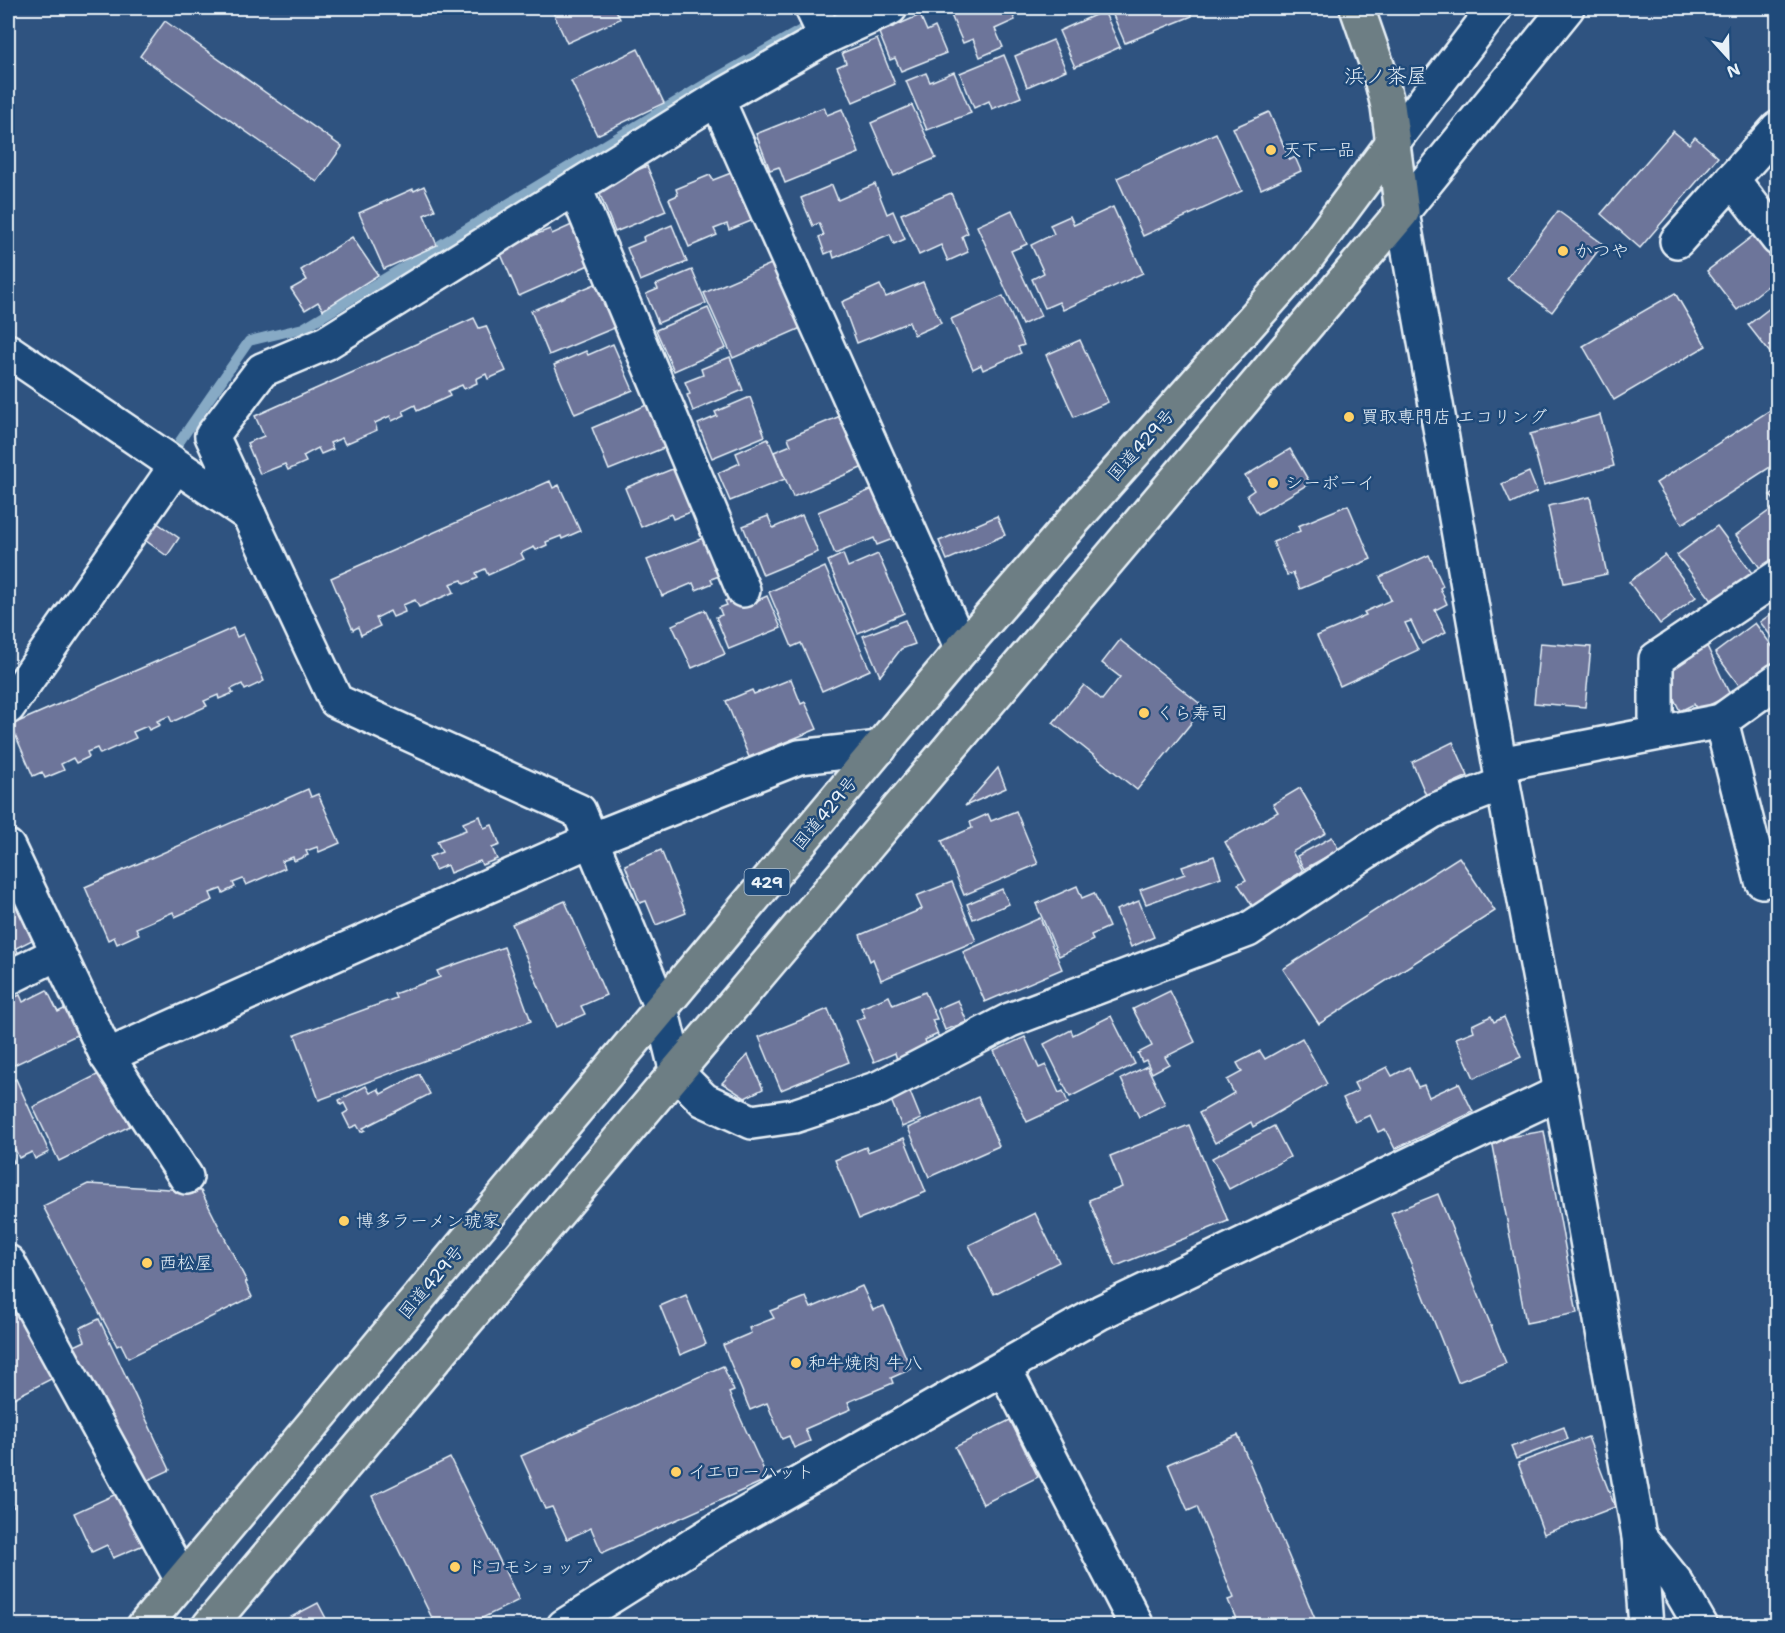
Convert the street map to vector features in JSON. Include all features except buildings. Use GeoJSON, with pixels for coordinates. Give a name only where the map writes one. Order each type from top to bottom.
{"type":"FeatureCollection","features":[{"type":"Feature","properties":{"kind":"highway"},"geometry":{"type":"LineString","coordinates":[[209,1626],[1402,212],[1388,106],[1379,71],[1357,8]]}},
{"type":"Feature","properties":{"kind":"highway","name":"国道429号"},"geometry":{"type":"LineString","coordinates":[[144,1626],[962,650],[1075,519],[1303,263],[1393,142]]}},
{"type":"Feature","properties":{"kind":"street"},"geometry":{"type":"LineString","coordinates":[[890,8],[819,22],[717,99],[575,188],[326,343],[262,370],[212,436],[336,701],[579,811],[661,1008],[677,1073],[704,1100],[752,1122],[794,1116],[879,1088],[1010,1020],[1248,930],[1366,852],[1433,811],[1501,774],[1656,733],[1721,720],[1778,680]]}},
{"type":"Feature","properties":{"kind":"street"},"geometry":{"type":"LineString","coordinates":[[1393,142],[1495,8]]}},
{"type":"Feature","properties":{"kind":"street"},"geometry":{"type":"LineString","coordinates":[[1567,8],[1402,212],[1639,1536],[1646,1626]]}},
{"type":"Feature","properties":{"kind":"street"},"geometry":{"type":"LineString","coordinates":[[717,99],[962,650]]}},
{"type":"Feature","properties":{"kind":"street"},"geometry":{"type":"LineString","coordinates":[[1677,241],[1778,128]]}},
{"type":"Feature","properties":{"kind":"street"},"geometry":{"type":"LineString","coordinates":[[1732,179],[1778,239]]}},
{"type":"Feature","properties":{"kind":"street"},"geometry":{"type":"LineString","coordinates":[[575,188],[743,590]]}},
{"type":"Feature","properties":{"kind":"street"},"geometry":{"type":"LineString","coordinates":[[8,351],[249,515]]}},
{"type":"Feature","properties":{"kind":"street"},"geometry":{"type":"LineString","coordinates":[[8,707],[170,462]]}},
{"type":"Feature","properties":{"kind":"street"},"geometry":{"type":"LineString","coordinates":[[1656,733],[1656,659],[1778,577]]}},
{"type":"Feature","properties":{"kind":"street"},"geometry":{"type":"LineString","coordinates":[[1721,720],[1762,881]]}},
{"type":"Feature","properties":{"kind":"street"},"geometry":{"type":"LineString","coordinates":[[107,1056],[591,840],[799,757],[880,748]]}},
{"type":"Feature","properties":{"kind":"street"},"geometry":{"type":"LineString","coordinates":[[8,847],[107,1056],[186,1177]]}},
{"type":"Feature","properties":{"kind":"street"},"geometry":{"type":"LineString","coordinates":[[8,978],[58,953]]}},
{"type":"Feature","properties":{"kind":"street"},"geometry":{"type":"LineString","coordinates":[[564,1626],[717,1530],[1101,1312],[1561,1092]]}},
{"type":"Feature","properties":{"kind":"street"},"geometry":{"type":"LineString","coordinates":[[8,1263],[182,1580]]}},
{"type":"Feature","properties":{"kind":"street"},"geometry":{"type":"LineString","coordinates":[[1004,1368],[1137,1626]]}},
{"type":"Feature","properties":{"kind":"street"},"geometry":{"type":"LineString","coordinates":[[1639,1536],[1675,1581],[1701,1626]]}},
{"type":"Feature","properties":{"kind":"waterway"},"geometry":{"type":"LineString","coordinates":[[169,457],[249,341],[303,328],[707,83],[808,26],[846,8]]}},
{"type":"Feature","properties":{"kind":"place","name":"天下一品"},"geometry":{"type":"Point","coordinates":[1271,150]}},
{"type":"Feature","properties":{"kind":"place","name":"かつや"},"geometry":{"type":"Point","coordinates":[1563,251]}},
{"type":"Feature","properties":{"kind":"place","name":"買取専門店 エコリング"},"geometry":{"type":"Point","coordinates":[1349,417]}},
{"type":"Feature","properties":{"kind":"place","name":"シーボーイ"},"geometry":{"type":"Point","coordinates":[1273,483]}},
{"type":"Feature","properties":{"kind":"place","name":"くら寿司"},"geometry":{"type":"Point","coordinates":[1144,713]}},
{"type":"Feature","properties":{"kind":"place","name":"博多ラーメン琥家"},"geometry":{"type":"Point","coordinates":[344,1221]}},
{"type":"Feature","properties":{"kind":"place","name":"西松屋"},"geometry":{"type":"Point","coordinates":[147,1263]}},
{"type":"Feature","properties":{"kind":"place","name":"和牛焼肉 牛八"},"geometry":{"type":"Point","coordinates":[796,1363]}},
{"type":"Feature","properties":{"kind":"place","name":"イエローハット"},"geometry":{"type":"Point","coordinates":[676,1472]}},
{"type":"Feature","properties":{"kind":"place","name":"ドコモショップ"},"geometry":{"type":"Point","coordinates":[455,1567]}},
{"type":"Feature","properties":{"kind":"district","name":"浜ノ茶屋"},"geometry":{"type":"Point","coordinates":[1386,76]}}]}
